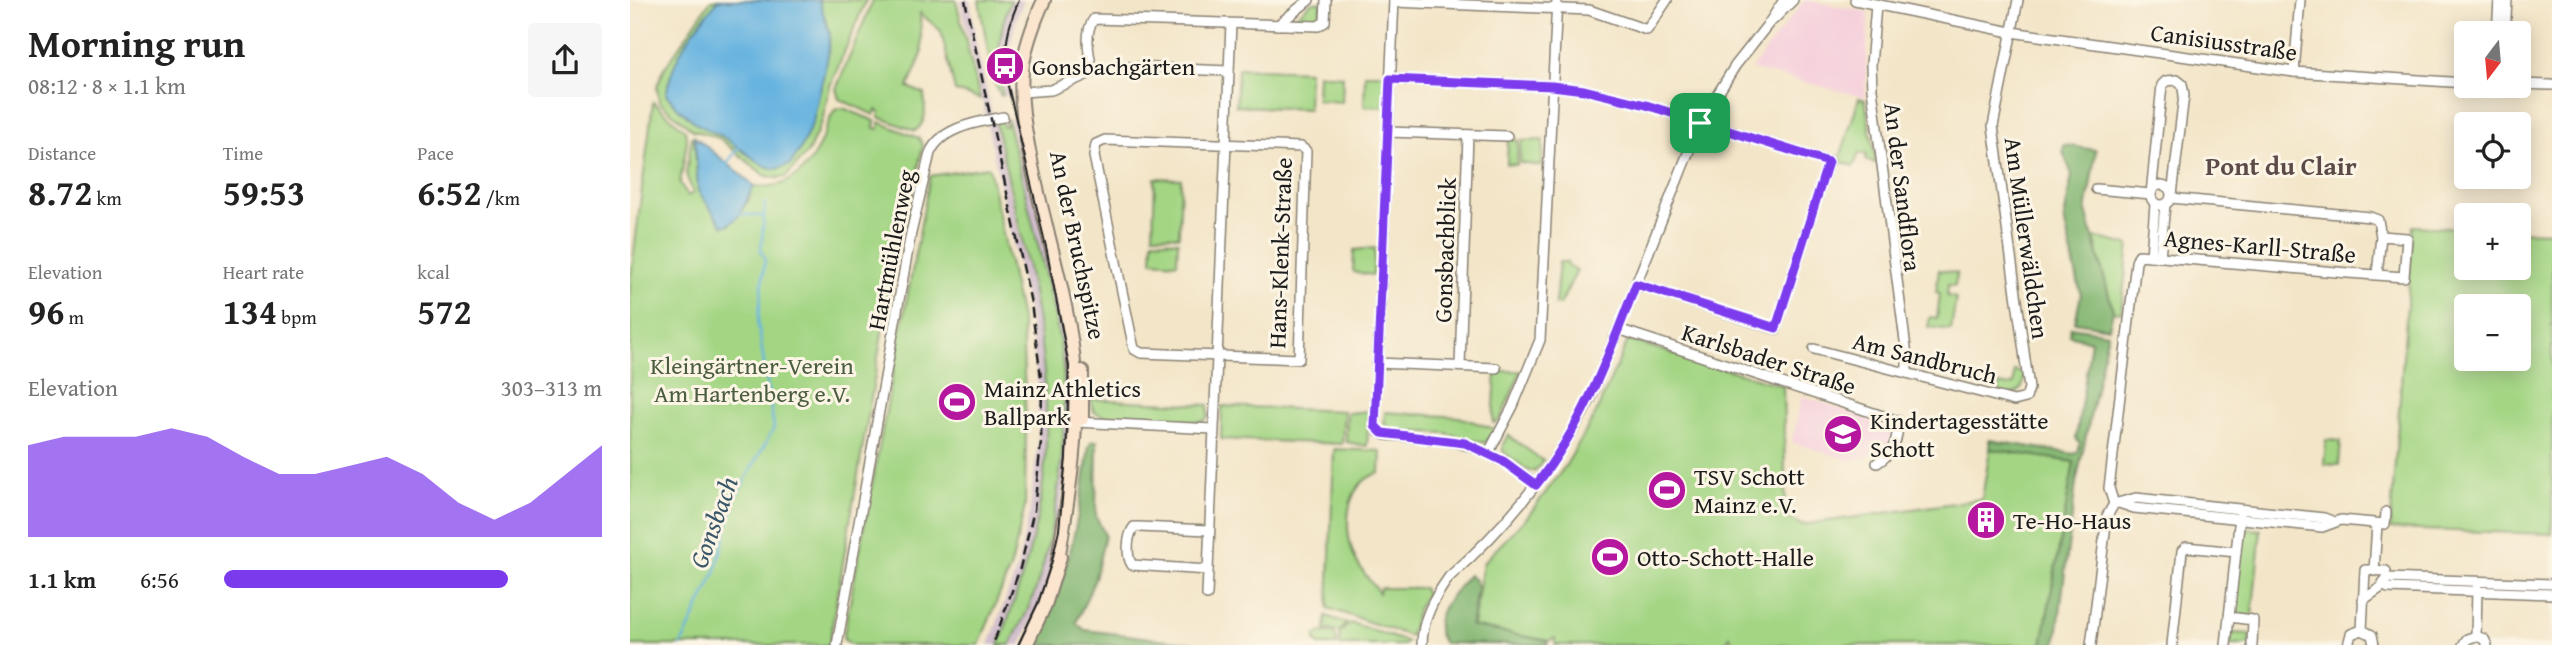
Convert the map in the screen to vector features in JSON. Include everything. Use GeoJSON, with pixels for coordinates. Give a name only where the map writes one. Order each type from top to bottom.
{"type":"FeatureCollection","features":[{"type":"Feature","properties":{"kind":"main road","name":"An der Bruchspitze"},"geometry":{"type":"LineString","coordinates":[[1026,645],[1045,605],[1058,565],[1078,422],[1070,333],[1022,114],[1022,72],[1033,23],[1044,0]]}},
{"type":"Feature","properties":{"kind":"street"},"geometry":{"type":"LineString","coordinates":[[1278,25],[1309,0]]}},
{"type":"Feature","properties":{"kind":"street"},"geometry":{"type":"LineString","coordinates":[[1093,72],[1089,47],[1090,25],[1094,19],[1321,26],[1326,19],[1326,0]]}},
{"type":"Feature","properties":{"kind":"street"},"geometry":{"type":"LineString","coordinates":[[1536,485],[1489,453],[1451,440],[1385,435],[1375,426],[1394,1],[1557,5],[1588,10],[1647,30],[1667,0]]}},
{"type":"Feature","properties":{"kind":"street"},"geometry":{"type":"LineString","coordinates":[[1422,645],[1431,606],[1449,577],[1498,531],[1536,485],[1576,426],[1590,400],[1700,123],[1735,66],[1784,0]]}},
{"type":"Feature","properties":{"kind":"street"},"geometry":{"type":"LineString","coordinates":[[1769,23],[1793,0]]}},
{"type":"Feature","properties":{"kind":"street","name":"Canisiusstraße"},"geometry":{"type":"LineString","coordinates":[[1855,0],[2011,32],[2294,72],[2454,82]]}},
{"type":"Feature","properties":{"kind":"street","name":"Am Müllerwäldchen"},"geometry":{"type":"LineString","coordinates":[[2018,0],[1993,126],[2029,387],[2026,398]]}},
{"type":"Feature","properties":{"kind":"street"},"geometry":{"type":"LineString","coordinates":[[2294,72],[2300,0]]}},
{"type":"Feature","properties":{"kind":"street"},"geometry":{"type":"LineString","coordinates":[[2498,21],[2499,0]]}},
{"type":"Feature","properties":{"kind":"street"},"geometry":{"type":"LineString","coordinates":[[2506,21],[2507,0]]}},
{"type":"Feature","properties":{"kind":"street"},"geometry":{"type":"LineString","coordinates":[[1489,453],[1513,407],[1540,340],[1557,5]]}},
{"type":"Feature","properties":{"kind":"street","name":"An der Sandflora"},"geometry":{"type":"LineString","coordinates":[[1876,5],[1871,65],[1872,89],[1907,373]]}},
{"type":"Feature","properties":{"kind":"street"},"geometry":{"type":"LineString","coordinates":[[1207,595],[1231,24]]}},
{"type":"Feature","properties":{"kind":"street"},"geometry":{"type":"LineString","coordinates":[[1023,96],[1051,90],[1093,72],[1131,67],[1228,71]]}},
{"type":"Feature","properties":{"kind":"street"},"geometry":{"type":"LineString","coordinates":[[1390,79],[1552,86],[1617,97],[1828,162],[1776,328],[1636,284]]}},
{"type":"Feature","properties":{"kind":"street"},"geometry":{"type":"LineString","coordinates":[[2151,194],[2162,86],[2166,81],[2177,80],[2185,90],[2155,256]]}},
{"type":"Feature","properties":{"kind":"street"},"geometry":{"type":"LineString","coordinates":[[2531,84],[2552,85]]}},
{"type":"Feature","properties":{"kind":"street","name":"Hartmühlenweg"},"geometry":{"type":"LineString","coordinates":[[837,645],[911,233],[930,153],[934,144],[947,133],[1003,117]]}},
{"type":"Feature","properties":{"kind":"street"},"geometry":{"type":"LineString","coordinates":[[1388,132],[1507,136]]}},
{"type":"Feature","properties":{"kind":"street","name":"Gonsbachblick"},"geometry":{"type":"LineString","coordinates":[[1460,366],[1468,135]]}},
{"type":"Feature","properties":{"kind":"street"},"geometry":{"type":"LineString","coordinates":[[1217,355],[1141,353],[1134,349],[1094,152],[1099,141],[1105,140],[1225,145]]}},
{"type":"Feature","properties":{"kind":"street","name":"Hans-Klenk-Straße"},"geometry":{"type":"LineString","coordinates":[[1217,355],[1298,359],[1307,155],[1301,147],[1225,145]]}},
{"type":"Feature","properties":{"kind":"street"},"geometry":{"type":"LineString","coordinates":[[2151,194],[2153,188],[2160,185],[2168,187],[2166,200]]}},
{"type":"Feature","properties":{"kind":"street"},"geometry":{"type":"LineString","coordinates":[[2096,189],[2151,194],[2166,200],[2370,217],[2378,220],[2381,236]]}},
{"type":"Feature","properties":{"kind":"street","name":"Agnes-Karll-Straße"},"geometry":{"type":"LineString","coordinates":[[2116,504],[2109,488],[2126,334],[2139,255],[2155,256],[2377,275],[2404,277],[2407,238],[2381,236],[2377,275]]}},
{"type":"Feature","properties":{"kind":"street","name":"Karlsbader Straße"},"geometry":{"type":"LineString","coordinates":[[1618,329],[1898,421],[1898,439],[1888,457],[1877,463]]}},
{"type":"Feature","properties":{"kind":"street","name":"Am Sandbruch"},"geometry":{"type":"LineString","coordinates":[[1814,349],[2014,401],[2026,398]]}},
{"type":"Feature","properties":{"kind":"street"},"geometry":{"type":"LineString","coordinates":[[1377,363],[1496,368]]}},
{"type":"Feature","properties":{"kind":"street"},"geometry":{"type":"LineString","coordinates":[[1078,422],[1213,429]]}},
{"type":"Feature","properties":{"kind":"street"},"geometry":{"type":"LineString","coordinates":[[2091,645],[2107,516],[2116,504],[2136,498],[2240,514],[2381,524]]}},
{"type":"Feature","properties":{"kind":"street"},"geometry":{"type":"LineString","coordinates":[[2374,570],[2381,524],[2386,512]]}},
{"type":"Feature","properties":{"kind":"street"},"geometry":{"type":"LineString","coordinates":[[2226,645],[2240,514]]}},
{"type":"Feature","properties":{"kind":"street"},"geometry":{"type":"LineString","coordinates":[[1208,570],[1132,565],[1129,558],[1129,534],[1134,527],[1209,530]]}},
{"type":"Feature","properties":{"kind":"street"},"geometry":{"type":"LineString","coordinates":[[2172,645],[2182,551],[2186,547],[2236,552]]}},
{"type":"Feature","properties":{"kind":"street"},"geometry":{"type":"LineString","coordinates":[[2362,630],[2365,570],[2386,571]]}},
{"type":"Feature","properties":{"kind":"street"},"geometry":{"type":"LineString","coordinates":[[2363,600],[2383,586],[2383,581],[2387,578],[2552,584]]}},
{"type":"Feature","properties":{"kind":"street"},"geometry":{"type":"LineString","coordinates":[[2476,636],[2477,583]]}},
{"type":"Feature","properties":{"kind":"street"},"geometry":{"type":"LineString","coordinates":[[2383,586],[2477,593],[2552,594]]}},
{"type":"Feature","properties":{"kind":"street"},"geometry":{"type":"LineString","coordinates":[[2229,617],[2253,620],[2252,645]]}},
{"type":"Feature","properties":{"kind":"street"},"geometry":{"type":"LineString","coordinates":[[2348,645],[2351,634],[2362,630],[2372,635],[2374,645]]}},
{"type":"Feature","properties":{"kind":"street"},"geometry":{"type":"LineString","coordinates":[[2463,645],[2467,639],[2476,636],[2484,639],[2487,645]]}},
{"type":"Feature","properties":{"kind":"shaded area"},"geometry":{"type":"Polygon","coordinates":[[[960,0],[970,0],[977,49],[1038,317],[1045,384],[1045,463],[1037,517],[1025,570],[999,645],[989,645],[1017,568],[1030,509],[1038,442],[1038,385],[1029,317],[960,0]]]}},
{"type":"Feature","properties":{"kind":"shaded area"},"geometry":{"type":"Polygon","coordinates":[[[1011,0],[1024,0],[1008,46],[1007,70],[1012,95],[1005,97],[1000,78],[999,44],[1001,28],[1011,0]]]}},
{"type":"Feature","properties":{"kind":"shaded area"},"geometry":{"type":"Polygon","coordinates":[[[1805,0],[1868,12],[1865,97],[1751,69],[1805,0]]]}},
{"type":"Feature","properties":{"kind":"shaded area"},"geometry":{"type":"Polygon","coordinates":[[[1020,117],[1070,345],[1070,443],[1051,571],[1021,645],[1010,645],[1032,599],[1053,522],[1063,387],[1057,327],[1018,164],[1020,163],[1010,119],[1020,117]]]}},
{"type":"Feature","properties":{"kind":"shaded area","name":"Kindertagesstätte Schott"},"geometry":{"type":"Polygon","coordinates":[[[1802,396],[1895,427],[1888,448],[1852,461],[1792,442],[1802,396]]]}},
{"type":"Feature","properties":{"kind":"green space"},"geometry":{"type":"Polygon","coordinates":[[[711,0],[866,0],[830,86],[822,121],[808,152],[786,177],[764,175],[719,138],[693,130],[659,102],[657,86],[664,69],[711,0]]]}},
{"type":"Feature","properties":{"kind":"green space"},"geometry":{"type":"Polygon","coordinates":[[[873,0],[956,0],[980,99],[955,91],[941,31],[920,13],[922,54],[908,87],[924,94],[925,114],[919,127],[915,131],[879,117],[880,112],[876,110],[874,115],[839,99],[836,89],[873,0]]]}},
{"type":"Feature","properties":{"kind":"green space"},"geometry":{"type":"Polygon","coordinates":[[[979,0],[1011,0],[1003,24],[1000,47],[1001,96],[993,80],[979,0]]]}},
{"type":"Feature","properties":{"kind":"green space"},"geometry":{"type":"Polygon","coordinates":[[[1312,2],[1319,2],[1324,7],[1320,7],[1320,16],[1323,17],[1320,21],[1295,21],[1294,18],[1312,2]]]}},
{"type":"Feature","properties":{"kind":"green space"},"geometry":{"type":"Polygon","coordinates":[[[1238,68],[1309,71],[1308,109],[1236,106],[1238,68]]]}},
{"type":"Feature","properties":{"kind":"green space"},"geometry":{"type":"Polygon","coordinates":[[[1318,74],[1343,76],[1342,102],[1317,100],[1318,74]]]}},
{"type":"Feature","properties":{"kind":"green space"},"geometry":{"type":"Polygon","coordinates":[[[1365,74],[1385,74],[1384,107],[1364,106],[1365,74]]]}},
{"type":"Feature","properties":{"kind":"green space"},"geometry":{"type":"Polygon","coordinates":[[[1859,98],[1865,100],[1876,163],[1866,160],[1867,155],[1859,153],[1854,166],[1839,161],[1859,98]]]}},
{"type":"Feature","properties":{"kind":"green space","name":"Kleingärtner-Verein Am Hartenberg e.V."},"geometry":{"type":"Polygon","coordinates":[[[653,102],[685,130],[687,141],[680,183],[688,196],[693,193],[686,174],[694,136],[698,191],[729,225],[749,200],[750,190],[755,186],[778,185],[788,181],[804,168],[817,150],[836,109],[843,108],[875,121],[874,128],[879,129],[879,122],[919,138],[923,145],[907,223],[900,228],[829,645],[630,645],[630,283],[653,102]]]}},
{"type":"Feature","properties":{"kind":"green space"},"geometry":{"type":"Polygon","coordinates":[[[1007,118],[1060,344],[1064,406],[1060,475],[1040,574],[1029,608],[1010,645],[999,645],[1039,511],[1045,464],[1046,420],[1040,334],[1033,291],[995,121],[1001,121],[1003,126],[1006,126],[1007,118]]]}},
{"type":"Feature","properties":{"kind":"green space"},"geometry":{"type":"Polygon","coordinates":[[[1508,139],[1518,140],[1517,165],[1507,164],[1508,139]]]}},
{"type":"Feature","properties":{"kind":"green space"},"geometry":{"type":"Polygon","coordinates":[[[1543,140],[1542,166],[1520,163],[1521,141],[1543,140]]]}},
{"type":"Feature","properties":{"kind":"green space"},"geometry":{"type":"Polygon","coordinates":[[[2064,145],[2096,150],[2086,211],[2113,311],[2109,328],[2075,322],[2081,295],[2064,219],[2072,175],[2063,152],[2064,145]]]}},
{"type":"Feature","properties":{"kind":"green space","name":"Mainz Athletics Ballpark"},"geometry":{"type":"Polygon","coordinates":[[[989,167],[1022,324],[1026,426],[1025,506],[1011,566],[979,645],[853,645],[843,639],[930,176],[989,167]]]}},
{"type":"Feature","properties":{"kind":"green space"},"geometry":{"type":"Polygon","coordinates":[[[1155,178],[1181,179],[1179,236],[1153,235],[1155,178]]]}},
{"type":"Feature","properties":{"kind":"green space"},"geometry":{"type":"Polygon","coordinates":[[[2413,226],[2454,228],[2454,280],[2531,280],[2531,231],[2552,232],[2552,534],[2390,529],[2413,226]]]}},
{"type":"Feature","properties":{"kind":"green space"},"geometry":{"type":"Polygon","coordinates":[[[2094,237],[2129,245],[2121,312],[2113,311],[2094,237]]]}},
{"type":"Feature","properties":{"kind":"green space"},"geometry":{"type":"Polygon","coordinates":[[[1153,240],[1178,241],[1177,263],[1152,261],[1153,240]]]}},
{"type":"Feature","properties":{"kind":"green space"},"geometry":{"type":"Polygon","coordinates":[[[1375,248],[1373,275],[1353,272],[1354,250],[1375,248]]]}},
{"type":"Feature","properties":{"kind":"green space"},"geometry":{"type":"Polygon","coordinates":[[[1559,262],[1567,262],[1568,266],[1577,270],[1560,305],[1555,304],[1559,262]]]}},
{"type":"Feature","properties":{"kind":"green space"},"geometry":{"type":"Polygon","coordinates":[[[1939,270],[1957,273],[1955,286],[1948,285],[1947,296],[1956,298],[1951,330],[1928,327],[1930,317],[1937,318],[1939,270]]]}},
{"type":"Feature","properties":{"kind":"green space"},"geometry":{"type":"Polygon","coordinates":[[[2071,327],[2108,333],[2076,483],[2056,645],[2042,645],[2074,462],[1990,449],[1989,440],[2074,454],[2078,452],[2080,444],[2076,438],[2091,341],[2069,335],[2071,327]]]}},
{"type":"Feature","properties":{"kind":"green space","name":"TSV Schott Mainz e.V."},"geometry":{"type":"Polygon","coordinates":[[[1628,340],[1783,386],[1786,516],[1801,525],[1982,499],[1990,449],[2074,462],[2042,645],[1733,645],[1730,636],[1724,645],[1555,645],[1555,638],[1549,641],[1473,627],[1483,563],[1528,516],[1566,465],[1595,415],[1628,340]]]}},
{"type":"Feature","properties":{"kind":"green space"},"geometry":{"type":"Polygon","coordinates":[[[1496,371],[1521,371],[1500,420],[1493,423],[1496,371]]]}},
{"type":"Feature","properties":{"kind":"green space"},"geometry":{"type":"Polygon","coordinates":[[[2014,371],[2024,373],[2021,388],[2011,395],[1999,394],[1998,384],[2014,384],[2014,371]]]}},
{"type":"Feature","properties":{"kind":"green space"},"geometry":{"type":"Polygon","coordinates":[[[1090,399],[1208,405],[1208,417],[1202,422],[1109,418],[1094,412],[1090,399]]]}},
{"type":"Feature","properties":{"kind":"green space"},"geometry":{"type":"Polygon","coordinates":[[[1222,406],[1344,411],[1342,444],[1221,439],[1222,406]]]}},
{"type":"Feature","properties":{"kind":"green space"},"geometry":{"type":"Polygon","coordinates":[[[1369,411],[1367,446],[1346,442],[1347,413],[1369,411]]]}},
{"type":"Feature","properties":{"kind":"green space"},"geometry":{"type":"Polygon","coordinates":[[[1385,412],[1459,417],[1495,429],[1485,443],[1445,433],[1395,431],[1384,424],[1385,412]]]}},
{"type":"Feature","properties":{"kind":"green space"},"geometry":{"type":"Polygon","coordinates":[[[1508,435],[1543,461],[1535,471],[1529,471],[1503,452],[1503,444],[1508,435]]]}},
{"type":"Feature","properties":{"kind":"green space"},"geometry":{"type":"Polygon","coordinates":[[[2326,440],[2341,441],[2339,465],[2324,464],[2326,440]]]}},
{"type":"Feature","properties":{"kind":"green space"},"geometry":{"type":"Polygon","coordinates":[[[1092,441],[1097,441],[1096,516],[1105,535],[1095,579],[1076,623],[1085,630],[1209,645],[1037,645],[1064,573],[1077,523],[1092,441]]]}},
{"type":"Feature","properties":{"kind":"green space"},"geometry":{"type":"Polygon","coordinates":[[[1334,449],[1381,451],[1380,473],[1359,486],[1353,497],[1349,510],[1349,537],[1357,562],[1379,593],[1380,588],[1423,588],[1426,594],[1418,608],[1410,636],[1328,608],[1334,449]]]}},
{"type":"Feature","properties":{"kind":"green space"},"geometry":{"type":"Polygon","coordinates":[[[2249,529],[2261,530],[2252,617],[2235,615],[2233,610],[2242,535],[2249,529]]]}},
{"type":"Feature","properties":{"kind":"green space"},"geometry":{"type":"Polygon","coordinates":[[[1469,575],[1476,581],[1477,589],[1471,626],[1549,641],[1547,645],[1444,643],[1439,634],[1440,616],[1449,598],[1469,575]]]}},
{"type":"Feature","properties":{"kind":"green space"},"geometry":{"type":"Polygon","coordinates":[[[1326,616],[1347,623],[1340,631],[1325,630],[1326,616]]]}},
{"type":"Feature","properties":{"kind":"green space"},"geometry":{"type":"Polygon","coordinates":[[[1351,623],[1407,642],[1404,645],[1340,645],[1339,633],[1351,623]]]}},
{"type":"Feature","properties":{"kind":"green space"},"geometry":{"type":"Polygon","coordinates":[[[1322,632],[1335,633],[1337,645],[1318,645],[1315,636],[1322,632]]]}},
{"type":"Feature","properties":{"kind":"green space"},"geometry":{"type":"Polygon","coordinates":[[[2231,633],[2250,634],[2249,645],[2230,645],[2231,633]]]}},
{"type":"Feature","properties":{"kind":"water"},"geometry":{"type":"Polygon","coordinates":[[[718,0],[819,0],[830,34],[828,56],[813,122],[790,165],[776,169],[764,166],[722,136],[698,125],[666,95],[679,55],[692,33],[718,0]]]}},
{"type":"Feature","properties":{"kind":"water"},"geometry":{"type":"Polygon","coordinates":[[[695,137],[755,186],[730,224],[723,226],[698,191],[695,137]]]}},
{"type":"Feature","properties":{"kind":"waterway"},"geometry":{"type":"LineString","coordinates":[[727,164],[738,148]]}},
{"type":"Feature","properties":{"kind":"waterway","name":"Gonsbach"},"geometry":{"type":"LineString","coordinates":[[681,645],[715,573],[735,498],[774,428],[758,324],[765,258],[761,251],[765,203]]}},
{"type":"Feature","properties":{"kind":"waterway"},"geometry":{"type":"LineString","coordinates":[[739,214],[763,216]]}},
{"type":"Feature","properties":{"kind":"tram line"},"geometry":{"type":"LineString","coordinates":[[1018,645],[1038,603],[1059,530],[1066,458],[1069,366],[1047,251],[1007,82],[1007,40],[1019,0]]}},
{"type":"Feature","properties":{"kind":"railway"},"geometry":{"type":"LineString","coordinates":[[965,0],[1031,303],[1042,385],[1041,442],[1034,510],[1020,568],[993,645]]}},
{"type":"Feature","properties":{"kind":"place","name":"Gonsbachgärten"},"geometry":{"type":"Point","coordinates":[1005,66]}},
{"type":"Feature","properties":{"kind":"place","name":"Mainz Athletics Ballpark"},"geometry":{"type":"Point","coordinates":[957,402]}},
{"type":"Feature","properties":{"kind":"place","name":"Kindertagesstätte Schott"},"geometry":{"type":"Point","coordinates":[1843,434]}},
{"type":"Feature","properties":{"kind":"place","name":"TSV Schott Mainz e.V."},"geometry":{"type":"Point","coordinates":[1667,490]}},
{"type":"Feature","properties":{"kind":"place","name":"Te-Ho-Haus"},"geometry":{"type":"Point","coordinates":[1986,520]}},
{"type":"Feature","properties":{"kind":"place","name":"Otto-Schott-Halle"},"geometry":{"type":"Point","coordinates":[1610,557]}},
{"type":"Feature","properties":{"kind":"district","name":"Pont du Clair"},"geometry":{"type":"Point","coordinates":[2281,165]}},
{"type":"Feature","properties":{"kind":"route"},"geometry":{"type":"LineString","coordinates":[[1390,79],[1509,83],[1584,90],[1646,105],[1700,123],[1828,162],[1776,328],[1636,284],[1590,400],[1568,441],[1536,485],[1503,461],[1465,443],[1438,438],[1385,435],[1378,431],[1375,426],[1377,363],[1390,79]]}}]}
